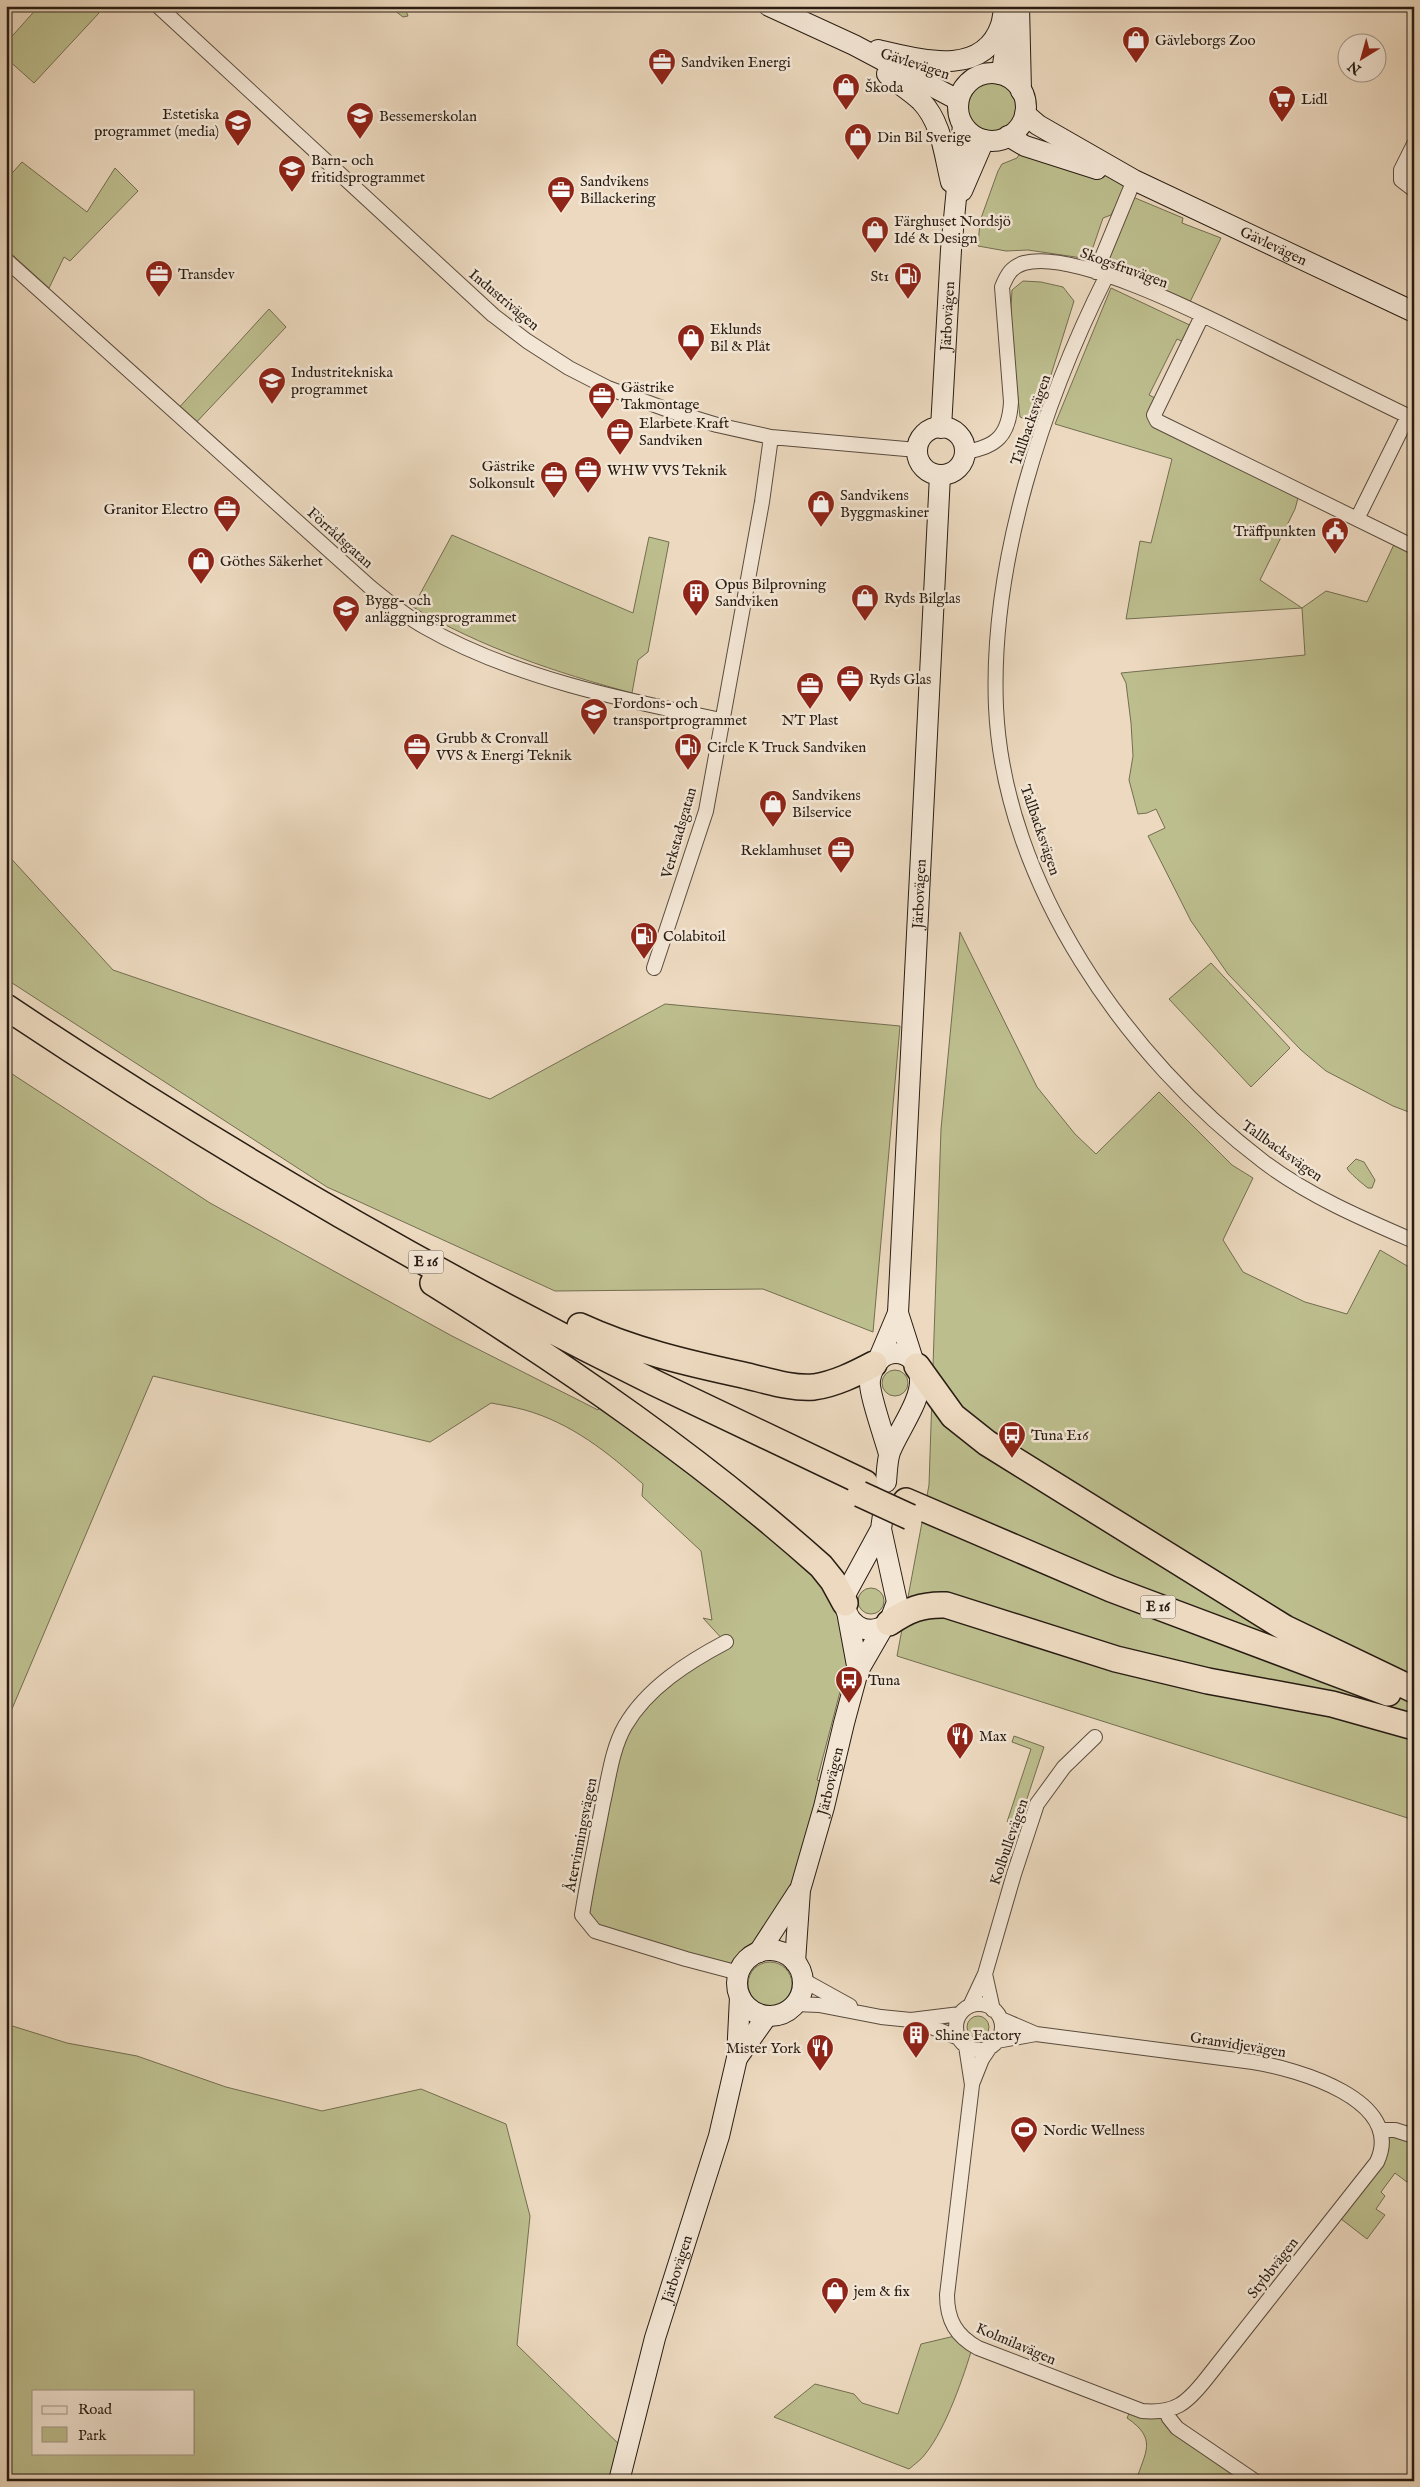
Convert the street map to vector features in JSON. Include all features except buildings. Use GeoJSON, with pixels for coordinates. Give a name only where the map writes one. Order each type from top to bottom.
{"type":"FeatureCollection","features":[{"type":"Feature","properties":{"kind":"highway","name":"E 16"},"geometry":{"type":"LineString","coordinates":[[6,1007],[152,1102],[380,1244],[513,1324],[650,1393],[870,1486],[908,1509],[1108,1600],[1314,1680],[1414,1714]]}},
{"type":"Feature","properties":{"kind":"highway","name":"E 16"},"geometry":{"type":"LineString","coordinates":[[6,1022],[146,1112],[380,1244]]}},
{"type":"Feature","properties":{"kind":"highway"},"geometry":{"type":"LineString","coordinates":[[380,1244],[491,1284],[613,1342],[664,1358],[784,1384],[813,1387],[843,1379],[877,1361]]}},
{"type":"Feature","properties":{"kind":"highway"},"geometry":{"type":"LineString","coordinates":[[380,1244],[572,1372],[702,1467],[821,1566],[833,1581],[846,1610]]}},
{"type":"Feature","properties":{"kind":"highway"},"geometry":{"type":"LineString","coordinates":[[915,1363],[954,1416],[987,1443],[1285,1628],[1414,1690]]}},
{"type":"Feature","properties":{"kind":"highway","name":"E 16"},"geometry":{"type":"LineString","coordinates":[[908,1509],[1111,1589],[1414,1702]]}},
{"type":"Feature","properties":{"kind":"highway"},"geometry":{"type":"LineString","coordinates":[[887,1625],[909,1610],[927,1604],[946,1605],[1116,1659],[1208,1682],[1332,1704],[1414,1727]]}},
{"type":"Feature","properties":{"kind":"main road","name":"Gävlevägen"},"geometry":{"type":"LineString","coordinates":[[768,6],[854,45],[958,100]]}},
{"type":"Feature","properties":{"kind":"main road"},"geometry":{"type":"LineString","coordinates":[[854,45],[937,62],[965,61],[984,51],[995,38],[1001,26],[1005,6]]}},
{"type":"Feature","properties":{"kind":"main road"},"geometry":{"type":"LineString","coordinates":[[963,125],[971,134],[984,140],[995,140],[1008,136],[1018,127],[1025,114],[1025,101],[1021,91],[1012,80],[1000,74],[1003,65],[1010,6]]}},
{"type":"Feature","properties":{"kind":"main road"},"geometry":{"type":"LineString","coordinates":[[1019,6],[1021,91]]}},
{"type":"Feature","properties":{"kind":"main road","name":"Gävlevägen"},"geometry":{"type":"LineString","coordinates":[[854,45],[957,78],[986,73],[1000,74]]}},
{"type":"Feature","properties":{"kind":"main road"},"geometry":{"type":"LineString","coordinates":[[854,45],[922,102],[932,116],[941,135],[956,204]]}},
{"type":"Feature","properties":{"kind":"main road","name":"Gävlevägen"},"geometry":{"type":"LineString","coordinates":[[963,125],[958,112],[958,100],[966,84],[977,76]]}},
{"type":"Feature","properties":{"kind":"main road","name":"Gävlevägen"},"geometry":{"type":"LineString","coordinates":[[1025,114],[1038,125],[1134,180],[1414,312]]}},
{"type":"Feature","properties":{"kind":"main road","name":"Järbovägen"},"geometry":{"type":"LineString","coordinates":[[941,428],[950,259],[963,125]]}},
{"type":"Feature","properties":{"kind":"main road","name":"Gävlevägen"},"geometry":{"type":"LineString","coordinates":[[1008,136],[1025,146],[1134,180]]}},
{"type":"Feature","properties":{"kind":"main road","name":"Järbovägen"},"geometry":{"type":"LineString","coordinates":[[956,204],[984,140]]}},
{"type":"Feature","properties":{"kind":"main road"},"geometry":{"type":"LineString","coordinates":[[935,428],[941,428],[953,430],[958,435],[964,445],[965,452],[963,461],[957,469],[940,475],[932,473],[923,466],[917,450],[924,434],[935,428]]}},
{"type":"Feature","properties":{"kind":"main road","name":"Järbovägen"},"geometry":{"type":"LineString","coordinates":[[889,1454],[869,1382],[898,1313],[940,475]]}},
{"type":"Feature","properties":{"kind":"main road","name":"Järbovägen"},"geometry":{"type":"LineString","coordinates":[[870,1486],[889,1454],[919,1390],[920,1377],[898,1313]]}},
{"type":"Feature","properties":{"kind":"main road"},"geometry":{"type":"LineString","coordinates":[[877,1361],[888,1353],[896,1353],[915,1363]]}},
{"type":"Feature","properties":{"kind":"main road","name":"Järbovägen"},"geometry":{"type":"LineString","coordinates":[[795,1962],[800,1890],[824,1807],[858,1671],[887,1625],[898,1602],[882,1522],[850,1584],[846,1610],[858,1671]]}},
{"type":"Feature","properties":{"kind":"main road"},"geometry":{"type":"LineString","coordinates":[[846,1610],[854,1625],[864,1630],[887,1625]]}},
{"type":"Feature","properties":{"kind":"main road","name":"Järbovägen"},"geometry":{"type":"LineString","coordinates":[[759,1952],[800,1890]]}},
{"type":"Feature","properties":{"kind":"main road"},"geometry":{"type":"LineString","coordinates":[[759,1952],[780,1952],[795,1962],[802,1980],[802,1989],[795,2004],[782,2014],[766,2016],[748,2008],[740,1997],[737,1987],[739,1973],[744,1963],[759,1952]]}},
{"type":"Feature","properties":{"kind":"main road","name":"Järbovägen"},"geometry":{"type":"LineString","coordinates":[[619,2481],[655,2338],[719,2136],[737,2058],[740,1997]]}},
{"type":"Feature","properties":{"kind":"main road","name":"Järbovägen"},"geometry":{"type":"LineString","coordinates":[[737,2058],[766,2016]]}},
{"type":"Feature","properties":{"kind":"street","name":"Industrivägen"},"geometry":{"type":"LineString","coordinates":[[158,6],[493,315],[528,341],[570,368],[608,388],[716,425],[772,437],[917,450]]}},
{"type":"Feature","properties":{"kind":"street"},"geometry":{"type":"LineString","coordinates":[[1414,144],[1401,170],[1401,180],[1414,190]]}},
{"type":"Feature","properties":{"kind":"street","name":"Tallbacksvägen"},"geometry":{"type":"LineString","coordinates":[[1134,180],[1102,274],[1044,421],[1015,528],[1001,605],[997,641],[996,713],[1005,778],[1015,815],[1035,871],[1077,954],[1123,1021],[1167,1073],[1223,1129],[1270,1166],[1337,1206],[1414,1241]]}},
{"type":"Feature","properties":{"kind":"street","name":"Förrådsgatan"},"geometry":{"type":"LineString","coordinates":[[6,260],[370,587],[404,614],[467,648],[553,680],[656,707],[721,720]]}},
{"type":"Feature","properties":{"kind":"street","name":"Skogsfruvägen"},"geometry":{"type":"LineString","coordinates":[[965,452],[990,447],[1004,432],[1010,420],[1011,402],[1002,287],[1006,276],[1014,267],[1036,261],[1065,264],[1102,274],[1202,316],[1411,417]]}},
{"type":"Feature","properties":{"kind":"street"},"geometry":{"type":"LineString","coordinates":[[1202,316],[1154,415],[1157,422],[1414,546]]}},
{"type":"Feature","properties":{"kind":"street"},"geometry":{"type":"LineString","coordinates":[[1357,519],[1411,417]]}},
{"type":"Feature","properties":{"kind":"street","name":"Verkstadsgatan"},"geometry":{"type":"LineString","coordinates":[[654,968],[706,811],[772,437]]}},
{"type":"Feature","properties":{"kind":"street","name":"Återvinningsvägen"},"geometry":{"type":"LineString","coordinates":[[726,1642],[692,1660],[662,1684],[631,1717],[624,1728],[613,1754],[582,1915],[595,1931],[739,1973]]}},
{"type":"Feature","properties":{"kind":"street","name":"Kolbullevägen"},"geometry":{"type":"LineString","coordinates":[[965,2010],[985,1974],[1037,1804],[1064,1767],[1095,1737]]}},
{"type":"Feature","properties":{"kind":"street"},"geometry":{"type":"LineString","coordinates":[[911,2020],[978,2050],[994,2044],[1002,2031],[985,1974]]}},
{"type":"Feature","properties":{"kind":"street"},"geometry":{"type":"LineString","coordinates":[[802,1980],[829,1996],[864,2012]]}},
{"type":"Feature","properties":{"kind":"street"},"geometry":{"type":"LineString","coordinates":[[795,2004],[819,2005],[864,2012],[881,2017],[911,2020],[982,2005],[997,2014]]}},
{"type":"Feature","properties":{"kind":"street"},"geometry":{"type":"LineString","coordinates":[[962,2042],[956,2026],[965,2010]]}},
{"type":"Feature","properties":{"kind":"street","name":"Granvidjevägen"},"geometry":{"type":"LineString","coordinates":[[997,2014],[1036,2034],[1254,2062],[1285,2068],[1326,2084],[1356,2102],[1376,2117],[1382,2130]]}},
{"type":"Feature","properties":{"kind":"street","name":"Granvidjevägen"},"geometry":{"type":"LineString","coordinates":[[994,2044],[1036,2034]]}},
{"type":"Feature","properties":{"kind":"street","name":"Kolmilavägen"},"geometry":{"type":"LineString","coordinates":[[962,2042],[972,2085]]}},
{"type":"Feature","properties":{"kind":"street","name":"Kolmilavägen"},"geometry":{"type":"LineString","coordinates":[[994,2044],[982,2058],[972,2085],[947,2295],[954,2328],[970,2344],[999,2356],[1142,2411],[1166,2411]]}},
{"type":"Feature","properties":{"kind":"street"},"geometry":{"type":"LineString","coordinates":[[1382,2130],[1396,2130],[1414,2136]]}},
{"type":"Feature","properties":{"kind":"street","name":"Stybbvägen"},"geometry":{"type":"LineString","coordinates":[[1166,2411],[1180,2406],[1197,2391],[1377,2162],[1383,2146],[1382,2130]]}},
{"type":"Feature","properties":{"kind":"street"},"geometry":{"type":"LineString","coordinates":[[1166,2411],[1177,2428],[1255,2481]]}},
{"type":"Feature","properties":{"kind":"green space"},"geometry":{"type":"Polygon","coordinates":[[[39,6],[92,6],[99,13],[34,83],[6,58],[6,43],[39,6]]]}},
{"type":"Feature","properties":{"kind":"green space"},"geometry":{"type":"Polygon","coordinates":[[[404,6],[408,16],[403,17],[390,7],[404,6]]]}},
{"type":"Feature","properties":{"kind":"green space"},"geometry":{"type":"Polygon","coordinates":[[[985,74],[999,74],[1011,79],[1020,88],[1025,100],[1023,120],[1016,131],[999,140],[985,140],[973,135],[964,126],[959,114],[959,100],[964,88],[973,79],[985,74]]]}},
{"type":"Feature","properties":{"kind":"green space"},"geometry":{"type":"Polygon","coordinates":[[[1025,146],[1134,180],[1128,195],[1183,218],[1182,223],[1221,238],[1189,304],[1100,262],[1120,212],[1114,209],[1111,215],[1103,218],[1089,259],[1028,250],[1006,251],[978,246],[980,221],[998,171],[1002,164],[1017,158],[1025,146]]]}},
{"type":"Feature","properties":{"kind":"green space"},"geometry":{"type":"Polygon","coordinates":[[[22,162],[87,212],[115,168],[138,191],[70,261],[64,257],[49,288],[6,249],[6,180],[22,162]]]}},
{"type":"Feature","properties":{"kind":"green space"},"geometry":{"type":"Polygon","coordinates":[[[1023,281],[1041,282],[1063,287],[1074,301],[1036,423],[1020,417],[1013,354],[1012,290],[1023,281]]]}},
{"type":"Feature","properties":{"kind":"green space"},"geometry":{"type":"Polygon","coordinates":[[[1111,288],[1196,328],[1188,344],[1177,339],[1149,395],[1161,401],[1154,415],[1300,491],[1295,509],[1260,580],[1302,608],[1126,619],[1140,541],[1151,543],[1172,459],[1055,424],[1111,288]]]}},
{"type":"Feature","properties":{"kind":"green space"},"geometry":{"type":"Polygon","coordinates":[[[269,309],[286,327],[192,427],[175,412],[269,309]]]}},
{"type":"Feature","properties":{"kind":"green space"},"geometry":{"type":"Polygon","coordinates":[[[452,535],[633,613],[649,537],[669,542],[648,652],[638,660],[632,693],[520,658],[492,647],[413,607],[452,535]]]}},
{"type":"Feature","properties":{"kind":"green space"},"geometry":{"type":"Polygon","coordinates":[[[1397,538],[1414,548],[1414,1114],[1393,1106],[1326,1071],[1301,1050],[1228,974],[1191,921],[1148,836],[1165,828],[1156,809],[1138,814],[1129,780],[1133,756],[1131,723],[1126,683],[1121,673],[1305,655],[1302,608],[1326,591],[1367,602],[1397,538]]]}},
{"type":"Feature","properties":{"kind":"green space"},"geometry":{"type":"Polygon","coordinates":[[[6,853],[113,970],[490,1099],[665,1004],[900,1026],[873,1332],[763,1289],[555,1291],[327,1187],[6,979],[6,853]]]}},
{"type":"Feature","properties":{"kind":"green space"},"geometry":{"type":"Polygon","coordinates":[[[960,932],[1037,1087],[1075,1134],[1096,1154],[1159,1092],[1232,1165],[1253,1178],[1223,1240],[1243,1272],[1305,1302],[1347,1314],[1380,1250],[1414,1270],[1414,1343],[1410,1359],[1414,1360],[1414,1820],[897,1656],[929,1485],[941,1129],[960,932]]]}},
{"type":"Feature","properties":{"kind":"green space"},"geometry":{"type":"Polygon","coordinates":[[[1211,963],[1290,1048],[1251,1087],[1169,999],[1211,963]]]}},
{"type":"Feature","properties":{"kind":"green space"},"geometry":{"type":"Polygon","coordinates":[[[6,1070],[210,1203],[452,1336],[598,1410],[605,1396],[821,1566],[858,1671],[841,1688],[817,1780],[829,1784],[800,1890],[744,1963],[739,1973],[595,1931],[582,1915],[613,1754],[662,1684],[725,1642],[703,1618],[712,1620],[701,1551],[642,1496],[643,1484],[630,1472],[603,1450],[574,1431],[542,1416],[521,1409],[491,1403],[430,1442],[153,1376],[6,1723],[6,1070]]]}},
{"type":"Feature","properties":{"kind":"green space"},"geometry":{"type":"Polygon","coordinates":[[[1356,1159],[1364,1162],[1375,1180],[1372,1188],[1368,1188],[1348,1170],[1347,1168],[1356,1159]]]}},
{"type":"Feature","properties":{"kind":"green space"},"geometry":{"type":"Polygon","coordinates":[[[895,1370],[904,1374],[908,1383],[904,1392],[895,1396],[886,1392],[882,1383],[886,1374],[895,1370]]]}},
{"type":"Feature","properties":{"kind":"green space"},"geometry":{"type":"Polygon","coordinates":[[[871,1588],[880,1592],[884,1601],[880,1610],[871,1614],[862,1610],[858,1601],[862,1592],[871,1588]]]}},
{"type":"Feature","properties":{"kind":"green space"},"geometry":{"type":"Polygon","coordinates":[[[1014,1736],[1044,1747],[1018,1826],[1007,1822],[1031,1749],[1012,1742],[1014,1736]]]}},
{"type":"Feature","properties":{"kind":"green space"},"geometry":{"type":"Polygon","coordinates":[[[770,1962],[782,1966],[788,1972],[792,1984],[788,1996],[782,2002],[770,2006],[758,2002],[752,1996],[748,1984],[752,1972],[758,1966],[770,1962]]]}},
{"type":"Feature","properties":{"kind":"green space"},"geometry":{"type":"Polygon","coordinates":[[[978,2016],[986,2019],[989,2027],[986,2035],[978,2038],[970,2035],[967,2027],[970,2019],[978,2016]]]}},
{"type":"Feature","properties":{"kind":"green space"},"geometry":{"type":"Polygon","coordinates":[[[6,2024],[67,2043],[137,2056],[226,2087],[322,2111],[421,2089],[506,2124],[530,2216],[517,2345],[625,2450],[619,2481],[6,2481],[6,2024]]]}},
{"type":"Feature","properties":{"kind":"green space"},"geometry":{"type":"Polygon","coordinates":[[[1382,2130],[1414,2136],[1414,2176],[1407,2182],[1395,2173],[1381,2192],[1385,2196],[1376,2209],[1385,2215],[1367,2239],[1336,2215],[1377,2162],[1382,2130]]]}},
{"type":"Feature","properties":{"kind":"green space"},"geometry":{"type":"Polygon","coordinates":[[[959,2335],[973,2345],[959,2386],[941,2430],[922,2457],[909,2469],[774,2417],[815,2384],[854,2394],[862,2403],[898,2414],[921,2344],[959,2335]]]}},
{"type":"Feature","properties":{"kind":"green space"},"geometry":{"type":"Polygon","coordinates":[[[1132,2407],[1154,2412],[1255,2481],[1136,2481],[1145,2454],[1146,2440],[1137,2426],[1127,2418],[1132,2407]]]}},
{"type":"Feature","properties":{"kind":"place","name":"Gävleborgs Zoo"},"geometry":{"type":"Point","coordinates":[1136,64]}},
{"type":"Feature","properties":{"kind":"place","name":"Sandviken Energi"},"geometry":{"type":"Point","coordinates":[662,86]}},
{"type":"Feature","properties":{"kind":"place","name":"Škoda"},"geometry":{"type":"Point","coordinates":[846,111]}},
{"type":"Feature","properties":{"kind":"place","name":"Lidl"},"geometry":{"type":"Point","coordinates":[1282,123]}},
{"type":"Feature","properties":{"kind":"place","name":"Bessemerskolan"},"geometry":{"type":"Point","coordinates":[360,140]}},
{"type":"Feature","properties":{"kind":"place","name":"Estetiska programmet (media)"},"geometry":{"type":"Point","coordinates":[238,147]}},
{"type":"Feature","properties":{"kind":"place","name":"Din Bil Sverige"},"geometry":{"type":"Point","coordinates":[858,161]}},
{"type":"Feature","properties":{"kind":"place","name":"Barn- och fritidsprogrammet"},"geometry":{"type":"Point","coordinates":[292,193]}},
{"type":"Feature","properties":{"kind":"place","name":"Sandvikens Billackering"},"geometry":{"type":"Point","coordinates":[561,214]}},
{"type":"Feature","properties":{"kind":"place","name":"Färghuset Nordsjö Idé & Design"},"geometry":{"type":"Point","coordinates":[875,254]}},
{"type":"Feature","properties":{"kind":"place","name":"Transdev"},"geometry":{"type":"Point","coordinates":[159,298]}},
{"type":"Feature","properties":{"kind":"place","name":"St1"},"geometry":{"type":"Point","coordinates":[908,300]}},
{"type":"Feature","properties":{"kind":"place","name":"Eklunds Bil & Plåt"},"geometry":{"type":"Point","coordinates":[691,362]}},
{"type":"Feature","properties":{"kind":"place","name":"Industritekniska programmet"},"geometry":{"type":"Point","coordinates":[272,405]}},
{"type":"Feature","properties":{"kind":"place","name":"Gästrike Takmontage"},"geometry":{"type":"Point","coordinates":[602,420]}},
{"type":"Feature","properties":{"kind":"place","name":"Elarbete Kraft Sandviken"},"geometry":{"type":"Point","coordinates":[620,456]}},
{"type":"Feature","properties":{"kind":"place","name":"WHW VVS Teknik"},"geometry":{"type":"Point","coordinates":[588,494]}},
{"type":"Feature","properties":{"kind":"place","name":"Gästrike Solkonsult"},"geometry":{"type":"Point","coordinates":[554,499]}},
{"type":"Feature","properties":{"kind":"place","name":"Sandvikens Byggmaskiner"},"geometry":{"type":"Point","coordinates":[821,528]}},
{"type":"Feature","properties":{"kind":"place","name":"Granitor Electro"},"geometry":{"type":"Point","coordinates":[227,533]}},
{"type":"Feature","properties":{"kind":"place","name":"Träffpunkten"},"geometry":{"type":"Point","coordinates":[1335,555]}},
{"type":"Feature","properties":{"kind":"place","name":"Göthes Säkerhet"},"geometry":{"type":"Point","coordinates":[201,585]}},
{"type":"Feature","properties":{"kind":"place","name":"Opus Bilprovning Sandviken"},"geometry":{"type":"Point","coordinates":[696,617]}},
{"type":"Feature","properties":{"kind":"place","name":"Ryds Bilglas"},"geometry":{"type":"Point","coordinates":[865,622]}},
{"type":"Feature","properties":{"kind":"place","name":"Bygg- och anläggningsprogrammet"},"geometry":{"type":"Point","coordinates":[346,633]}},
{"type":"Feature","properties":{"kind":"place","name":"Ryds Glas"},"geometry":{"type":"Point","coordinates":[850,703]}},
{"type":"Feature","properties":{"kind":"place","name":"NT Plast"},"geometry":{"type":"Point","coordinates":[810,710]}},
{"type":"Feature","properties":{"kind":"place","name":"Fordons- och transportprogrammet"},"geometry":{"type":"Point","coordinates":[594,736]}},
{"type":"Feature","properties":{"kind":"place","name":"Grubb & Cronvall VVS & Energi Teknik"},"geometry":{"type":"Point","coordinates":[417,771]}},
{"type":"Feature","properties":{"kind":"place","name":"Circle K Truck Sandviken"},"geometry":{"type":"Point","coordinates":[688,771]}},
{"type":"Feature","properties":{"kind":"place","name":"Sandvikens Bilservice"},"geometry":{"type":"Point","coordinates":[773,828]}},
{"type":"Feature","properties":{"kind":"place","name":"Reklamhuset"},"geometry":{"type":"Point","coordinates":[841,874]}},
{"type":"Feature","properties":{"kind":"place","name":"Colabitoil"},"geometry":{"type":"Point","coordinates":[644,960]}},
{"type":"Feature","properties":{"kind":"place","name":"Tuna E16"},"geometry":{"type":"Point","coordinates":[1012,1459]}},
{"type":"Feature","properties":{"kind":"place","name":"Tuna"},"geometry":{"type":"Point","coordinates":[849,1704]}},
{"type":"Feature","properties":{"kind":"place","name":"Max"},"geometry":{"type":"Point","coordinates":[960,1760]}},
{"type":"Feature","properties":{"kind":"place","name":"Shine Factory"},"geometry":{"type":"Point","coordinates":[916,2059]}},
{"type":"Feature","properties":{"kind":"place","name":"Mister York"},"geometry":{"type":"Point","coordinates":[820,2072]}},
{"type":"Feature","properties":{"kind":"place","name":"Nordic Wellness"},"geometry":{"type":"Point","coordinates":[1024,2154]}},
{"type":"Feature","properties":{"kind":"place","name":"jem & fix"},"geometry":{"type":"Point","coordinates":[835,2315]}}]}
